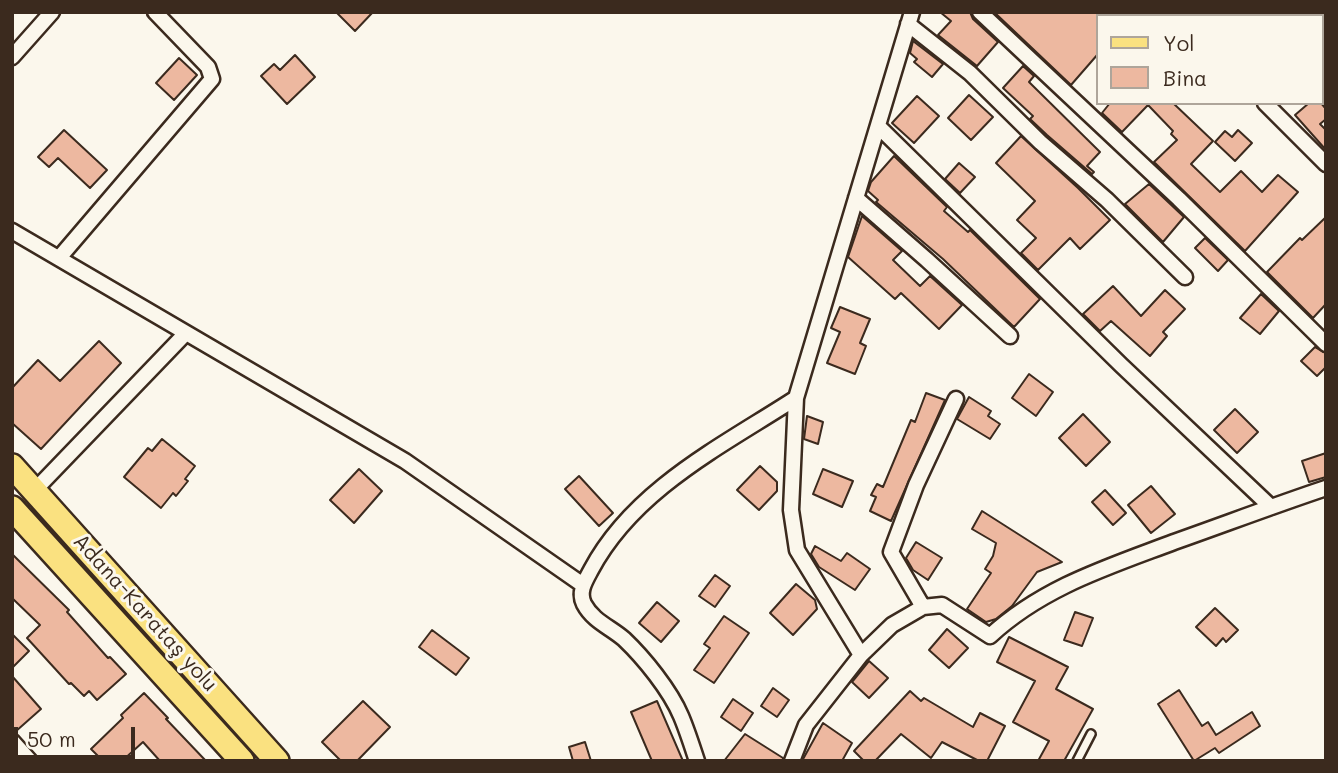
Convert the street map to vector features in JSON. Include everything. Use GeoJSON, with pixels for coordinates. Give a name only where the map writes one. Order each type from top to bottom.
{"type":"FeatureCollection","features":[{"type":"Feature","properties":{"kind":"main road","name":"Adana-Karataş yolu"},"geometry":{"type":"LineString","coordinates":[[12,466],[277,761]]}},
{"type":"Feature","properties":{"kind":"main road","name":"Adana-Karataş yolu"},"geometry":{"type":"LineString","coordinates":[[12,508],[242,761]]}},
{"type":"Feature","properties":{"kind":"street"},"geometry":{"type":"LineString","coordinates":[[12,57],[52,12]]}},
{"type":"Feature","properties":{"kind":"street"},"geometry":{"type":"LineString","coordinates":[[59,258],[212,79],[208,67],[155,12]]}},
{"type":"Feature","properties":{"kind":"street"},"geometry":{"type":"LineString","coordinates":[[980,12],[1179,199],[1326,344]]}},
{"type":"Feature","properties":{"kind":"street"},"geometry":{"type":"LineString","coordinates":[[861,654],[797,550],[791,510],[796,398],[910,18],[1185,277]]}},
{"type":"Feature","properties":{"kind":"street"},"geometry":{"type":"LineString","coordinates":[[1267,105],[1326,164]]}},
{"type":"Feature","properties":{"kind":"street"},"geometry":{"type":"LineString","coordinates":[[877,126],[1121,365],[1271,507]]}},
{"type":"Feature","properties":{"kind":"street"},"geometry":{"type":"LineString","coordinates":[[856,198],[1010,336]]}},
{"type":"Feature","properties":{"kind":"street"},"geometry":{"type":"LineString","coordinates":[[12,231],[405,461],[583,585]]}},
{"type":"Feature","properties":{"kind":"street"},"geometry":{"type":"LineString","coordinates":[[34,490],[186,333]]}},
{"type":"Feature","properties":{"kind":"street"},"geometry":{"type":"LineString","coordinates":[[697,761],[680,713],[652,670],[623,639],[592,616],[583,601],[583,585],[604,546],[636,509],[675,477],[796,398]]}},
{"type":"Feature","properties":{"kind":"street"},"geometry":{"type":"LineString","coordinates":[[923,607],[891,552],[916,485],[956,399]]}},
{"type":"Feature","properties":{"kind":"street"},"geometry":{"type":"LineString","coordinates":[[792,761],[806,725],[861,654],[892,625],[923,607],[942,605],[990,636],[1013,615],[1040,598],[1099,570],[1326,488]]}},
{"type":"Feature","properties":{"kind":"street"},"geometry":{"type":"LineString","coordinates":[[12,741],[30,761]]}},
{"type":"Feature","properties":{"kind":"lane"},"geometry":{"type":"LineString","coordinates":[[1077,761],[1091,734]]}},
{"type":"Feature","properties":{"kind":"building"},"geometry":{"type":"Polygon","coordinates":[[[336,12],[373,12],[355,31],[336,12]]]}},
{"type":"Feature","properties":{"kind":"building"},"geometry":{"type":"Polygon","coordinates":[[[940,12],[970,12],[973,19],[998,42],[977,66],[938,35],[951,21],[940,12]]]}},
{"type":"Feature","properties":{"kind":"building"},"geometry":{"type":"Polygon","coordinates":[[[994,12],[1098,12],[1096,56],[1071,85],[994,12]]]}},
{"type":"Feature","properties":{"kind":"building"},"geometry":{"type":"Polygon","coordinates":[[[913,41],[943,64],[932,77],[914,62],[917,59],[910,53],[913,41]]]}},
{"type":"Feature","properties":{"kind":"building"},"geometry":{"type":"Polygon","coordinates":[[[295,55],[315,77],[287,104],[261,76],[274,64],[280,70],[295,55]]]}},
{"type":"Feature","properties":{"kind":"building"},"geometry":{"type":"Polygon","coordinates":[[[179,58],[197,75],[174,100],[156,83],[179,58]]]}},
{"type":"Feature","properties":{"kind":"building"},"geometry":{"type":"Polygon","coordinates":[[[1023,66],[1034,76],[1029,82],[1100,152],[1087,166],[1094,172],[1092,174],[1030,119],[1033,116],[1003,88],[1023,66]]]}},
{"type":"Feature","properties":{"kind":"building"},"geometry":{"type":"Polygon","coordinates":[[[969,95],[993,117],[971,140],[948,118],[969,95]]]}},
{"type":"Feature","properties":{"kind":"building"},"geometry":{"type":"Polygon","coordinates":[[[917,96],[939,116],[914,143],[892,123],[917,96]]]}},
{"type":"Feature","properties":{"kind":"building"},"geometry":{"type":"Polygon","coordinates":[[[1108,105],[1148,105],[1122,132],[1102,113],[1108,105]]]}},
{"type":"Feature","properties":{"kind":"building"},"geometry":{"type":"Polygon","coordinates":[[[1148,105],[1175,105],[1213,141],[1191,164],[1220,192],[1241,171],[1262,192],[1278,175],[1298,192],[1245,251],[1154,162],[1177,140],[1171,134],[1173,131],[1148,105]]]}},
{"type":"Feature","properties":{"kind":"building"},"geometry":{"type":"Polygon","coordinates":[[[1307,105],[1323,105],[1326,109],[1326,119],[1320,124],[1326,130],[1326,150],[1295,115],[1307,105]]]}},
{"type":"Feature","properties":{"kind":"building"},"geometry":{"type":"Polygon","coordinates":[[[64,130],[107,170],[90,188],[58,158],[49,167],[38,157],[64,130]]]}},
{"type":"Feature","properties":{"kind":"building"},"geometry":{"type":"Polygon","coordinates":[[[1238,130],[1252,143],[1235,161],[1215,142],[1225,131],[1232,137],[1238,130]]]}},
{"type":"Feature","properties":{"kind":"building"},"geometry":{"type":"Polygon","coordinates":[[[1021,136],[1110,220],[1080,249],[1070,238],[1038,270],[1021,253],[1036,238],[1017,220],[1035,201],[996,163],[1021,136]]]}},
{"type":"Feature","properties":{"kind":"building"},"geometry":{"type":"Polygon","coordinates":[[[894,156],[947,207],[944,211],[968,232],[970,230],[1040,299],[1014,327],[943,259],[876,202],[878,200],[868,191],[871,182],[894,156]]]}},
{"type":"Feature","properties":{"kind":"building"},"geometry":{"type":"Polygon","coordinates":[[[959,163],[975,177],[960,193],[945,179],[959,163]]]}},
{"type":"Feature","properties":{"kind":"building"},"geometry":{"type":"Polygon","coordinates":[[[1149,184],[1184,217],[1163,242],[1125,204],[1149,184]]]}},
{"type":"Feature","properties":{"kind":"building"},"geometry":{"type":"Polygon","coordinates":[[[862,216],[902,251],[893,260],[920,286],[930,276],[962,305],[939,329],[901,293],[895,299],[848,257],[862,216]]]}},
{"type":"Feature","properties":{"kind":"building"},"geometry":{"type":"Polygon","coordinates":[[[1326,217],[1326,304],[1313,318],[1267,272],[1300,238],[1302,240],[1326,217]]]}},
{"type":"Feature","properties":{"kind":"building"},"geometry":{"type":"Polygon","coordinates":[[[1205,238],[1228,260],[1218,271],[1195,248],[1205,238]]]}},
{"type":"Feature","properties":{"kind":"building"},"geometry":{"type":"Polygon","coordinates":[[[1113,286],[1141,316],[1165,290],[1185,309],[1163,332],[1167,336],[1150,356],[1111,321],[1100,331],[1083,314],[1113,286]]]}},
{"type":"Feature","properties":{"kind":"building"},"geometry":{"type":"Polygon","coordinates":[[[1261,294],[1279,311],[1260,334],[1240,318],[1261,294]]]}},
{"type":"Feature","properties":{"kind":"building"},"geometry":{"type":"Polygon","coordinates":[[[840,307],[870,319],[860,343],[866,346],[855,374],[827,363],[840,332],[831,328],[840,307]]]}},
{"type":"Feature","properties":{"kind":"building"},"geometry":{"type":"Polygon","coordinates":[[[99,341],[121,363],[41,449],[12,423],[12,388],[38,360],[60,381],[99,341]]]}},
{"type":"Feature","properties":{"kind":"building"},"geometry":{"type":"Polygon","coordinates":[[[1315,347],[1326,353],[1326,367],[1317,376],[1301,361],[1315,347]]]}},
{"type":"Feature","properties":{"kind":"building"},"geometry":{"type":"Polygon","coordinates":[[[1029,374],[1053,392],[1036,416],[1012,398],[1029,374]]]}},
{"type":"Feature","properties":{"kind":"building"},"geometry":{"type":"Polygon","coordinates":[[[926,393],[945,400],[891,521],[870,511],[876,497],[871,495],[877,484],[883,487],[911,420],[915,422],[926,393]]]}},
{"type":"Feature","properties":{"kind":"building"},"geometry":{"type":"Polygon","coordinates":[[[969,397],[991,411],[988,416],[1000,424],[990,439],[957,419],[969,397]]]}},
{"type":"Feature","properties":{"kind":"building"},"geometry":{"type":"Polygon","coordinates":[[[1235,409],[1258,432],[1237,453],[1214,430],[1235,409]]]}},
{"type":"Feature","properties":{"kind":"building"},"geometry":{"type":"Polygon","coordinates":[[[1083,414],[1110,442],[1086,466],[1059,438],[1083,414]]]}},
{"type":"Feature","properties":{"kind":"building"},"geometry":{"type":"Polygon","coordinates":[[[807,416],[823,422],[818,444],[804,439],[807,416]]]}},
{"type":"Feature","properties":{"kind":"building"},"geometry":{"type":"Polygon","coordinates":[[[162,439],[195,466],[185,479],[188,481],[176,496],[173,493],[161,508],[124,477],[148,448],[152,451],[162,439]]]}},
{"type":"Feature","properties":{"kind":"building"},"geometry":{"type":"Polygon","coordinates":[[[1326,453],[1326,477],[1309,482],[1302,461],[1326,453]]]}},
{"type":"Feature","properties":{"kind":"building"},"geometry":{"type":"Polygon","coordinates":[[[760,466],[777,482],[777,491],[759,510],[737,490],[760,466]]]}},
{"type":"Feature","properties":{"kind":"building"},"geometry":{"type":"Polygon","coordinates":[[[359,469],[382,491],[354,523],[330,500],[359,469]]]}},
{"type":"Feature","properties":{"kind":"building"},"geometry":{"type":"Polygon","coordinates":[[[823,469],[853,481],[842,507],[813,494],[823,469]]]}},
{"type":"Feature","properties":{"kind":"building"},"geometry":{"type":"Polygon","coordinates":[[[579,476],[613,513],[599,526],[565,489],[579,476]]]}},
{"type":"Feature","properties":{"kind":"building"},"geometry":{"type":"Polygon","coordinates":[[[1151,486],[1175,514],[1151,533],[1128,505],[1151,486]]]}},
{"type":"Feature","properties":{"kind":"building"},"geometry":{"type":"Polygon","coordinates":[[[1105,490],[1126,513],[1113,525],[1092,502],[1105,490]]]}},
{"type":"Feature","properties":{"kind":"building"},"geometry":{"type":"Polygon","coordinates":[[[982,511],[1062,562],[1037,572],[1012,606],[996,619],[986,622],[967,609],[991,573],[985,569],[993,556],[996,543],[972,529],[982,511]]]}},
{"type":"Feature","properties":{"kind":"building"},"geometry":{"type":"Polygon","coordinates":[[[916,542],[942,558],[928,580],[913,570],[906,558],[916,542]]]}},
{"type":"Feature","properties":{"kind":"building"},"geometry":{"type":"Polygon","coordinates":[[[815,546],[841,561],[847,553],[870,569],[855,590],[819,567],[811,554],[815,546]]]}},
{"type":"Feature","properties":{"kind":"building"},"geometry":{"type":"Polygon","coordinates":[[[12,554],[69,610],[67,612],[126,674],[97,700],[89,691],[84,696],[69,684],[27,638],[40,625],[12,598],[12,554]]]}},
{"type":"Feature","properties":{"kind":"building"},"geometry":{"type":"Polygon","coordinates":[[[715,575],[730,586],[715,607],[699,596],[715,575]]]}},
{"type":"Feature","properties":{"kind":"building"},"geometry":{"type":"Polygon","coordinates":[[[796,584],[815,600],[817,609],[793,635],[770,613],[796,584]]]}},
{"type":"Feature","properties":{"kind":"building"},"geometry":{"type":"Polygon","coordinates":[[[657,602],[679,621],[661,642],[639,623],[657,602]]]}},
{"type":"Feature","properties":{"kind":"building"},"geometry":{"type":"Polygon","coordinates":[[[1215,608],[1238,630],[1226,642],[1223,638],[1216,646],[1196,627],[1215,608]]]}},
{"type":"Feature","properties":{"kind":"building"},"geometry":{"type":"Polygon","coordinates":[[[1075,612],[1093,618],[1082,646],[1064,640],[1075,612]]]}},
{"type":"Feature","properties":{"kind":"building"},"geometry":{"type":"Polygon","coordinates":[[[724,616],[749,633],[714,683],[694,670],[710,648],[704,644],[724,616]]]}},
{"type":"Feature","properties":{"kind":"building"},"geometry":{"type":"Polygon","coordinates":[[[947,629],[968,648],[949,668],[929,650],[947,629]]]}},
{"type":"Feature","properties":{"kind":"building"},"geometry":{"type":"Polygon","coordinates":[[[432,630],[469,658],[456,675],[419,647],[432,630]]]}},
{"type":"Feature","properties":{"kind":"building"},"geometry":{"type":"Polygon","coordinates":[[[12,634],[29,651],[12,668],[12,634]]]}},
{"type":"Feature","properties":{"kind":"building"},"geometry":{"type":"Polygon","coordinates":[[[1009,637],[1068,667],[1056,689],[1093,709],[1064,761],[1038,761],[1049,741],[1013,722],[1035,681],[997,662],[1009,637]]]}},
{"type":"Feature","properties":{"kind":"building"},"geometry":{"type":"Polygon","coordinates":[[[869,661],[888,678],[869,698],[852,682],[869,661]]]}},
{"type":"Feature","properties":{"kind":"building"},"geometry":{"type":"Polygon","coordinates":[[[12,676],[41,709],[15,732],[12,732],[12,676]]]}},
{"type":"Feature","properties":{"kind":"building"},"geometry":{"type":"Polygon","coordinates":[[[773,688],[789,700],[777,717],[761,706],[773,688]]]}},
{"type":"Feature","properties":{"kind":"building"},"geometry":{"type":"Polygon","coordinates":[[[1179,690],[1202,726],[1208,722],[1216,735],[1252,712],[1260,726],[1219,753],[1215,748],[1194,761],[1158,704],[1179,690]]]}},
{"type":"Feature","properties":{"kind":"building"},"geometry":{"type":"Polygon","coordinates":[[[910,691],[921,701],[924,698],[973,727],[980,713],[1005,726],[987,761],[979,761],[942,742],[931,758],[901,734],[875,761],[864,761],[854,751],[910,691]]]}},
{"type":"Feature","properties":{"kind":"building"},"geometry":{"type":"Polygon","coordinates":[[[144,693],[206,761],[160,761],[143,742],[122,761],[103,761],[91,749],[144,693]]]}},
{"type":"Feature","properties":{"kind":"building"},"geometry":{"type":"Polygon","coordinates":[[[733,699],[753,713],[741,731],[721,717],[733,699]]]}},
{"type":"Feature","properties":{"kind":"building"},"geometry":{"type":"Polygon","coordinates":[[[363,701],[390,727],[357,761],[341,761],[322,742],[363,701]]]}},
{"type":"Feature","properties":{"kind":"building"},"geometry":{"type":"Polygon","coordinates":[[[657,701],[683,761],[652,761],[631,712],[657,701]]]}},
{"type":"Feature","properties":{"kind":"building"},"geometry":{"type":"Polygon","coordinates":[[[823,723],[852,743],[842,761],[802,761],[823,723]]]}},
{"type":"Feature","properties":{"kind":"building"},"geometry":{"type":"Polygon","coordinates":[[[745,734],[783,758],[783,761],[724,761],[745,734]]]}},
{"type":"Feature","properties":{"kind":"building"},"geometry":{"type":"Polygon","coordinates":[[[585,742],[591,761],[573,761],[569,747],[585,742]]]}}]}
